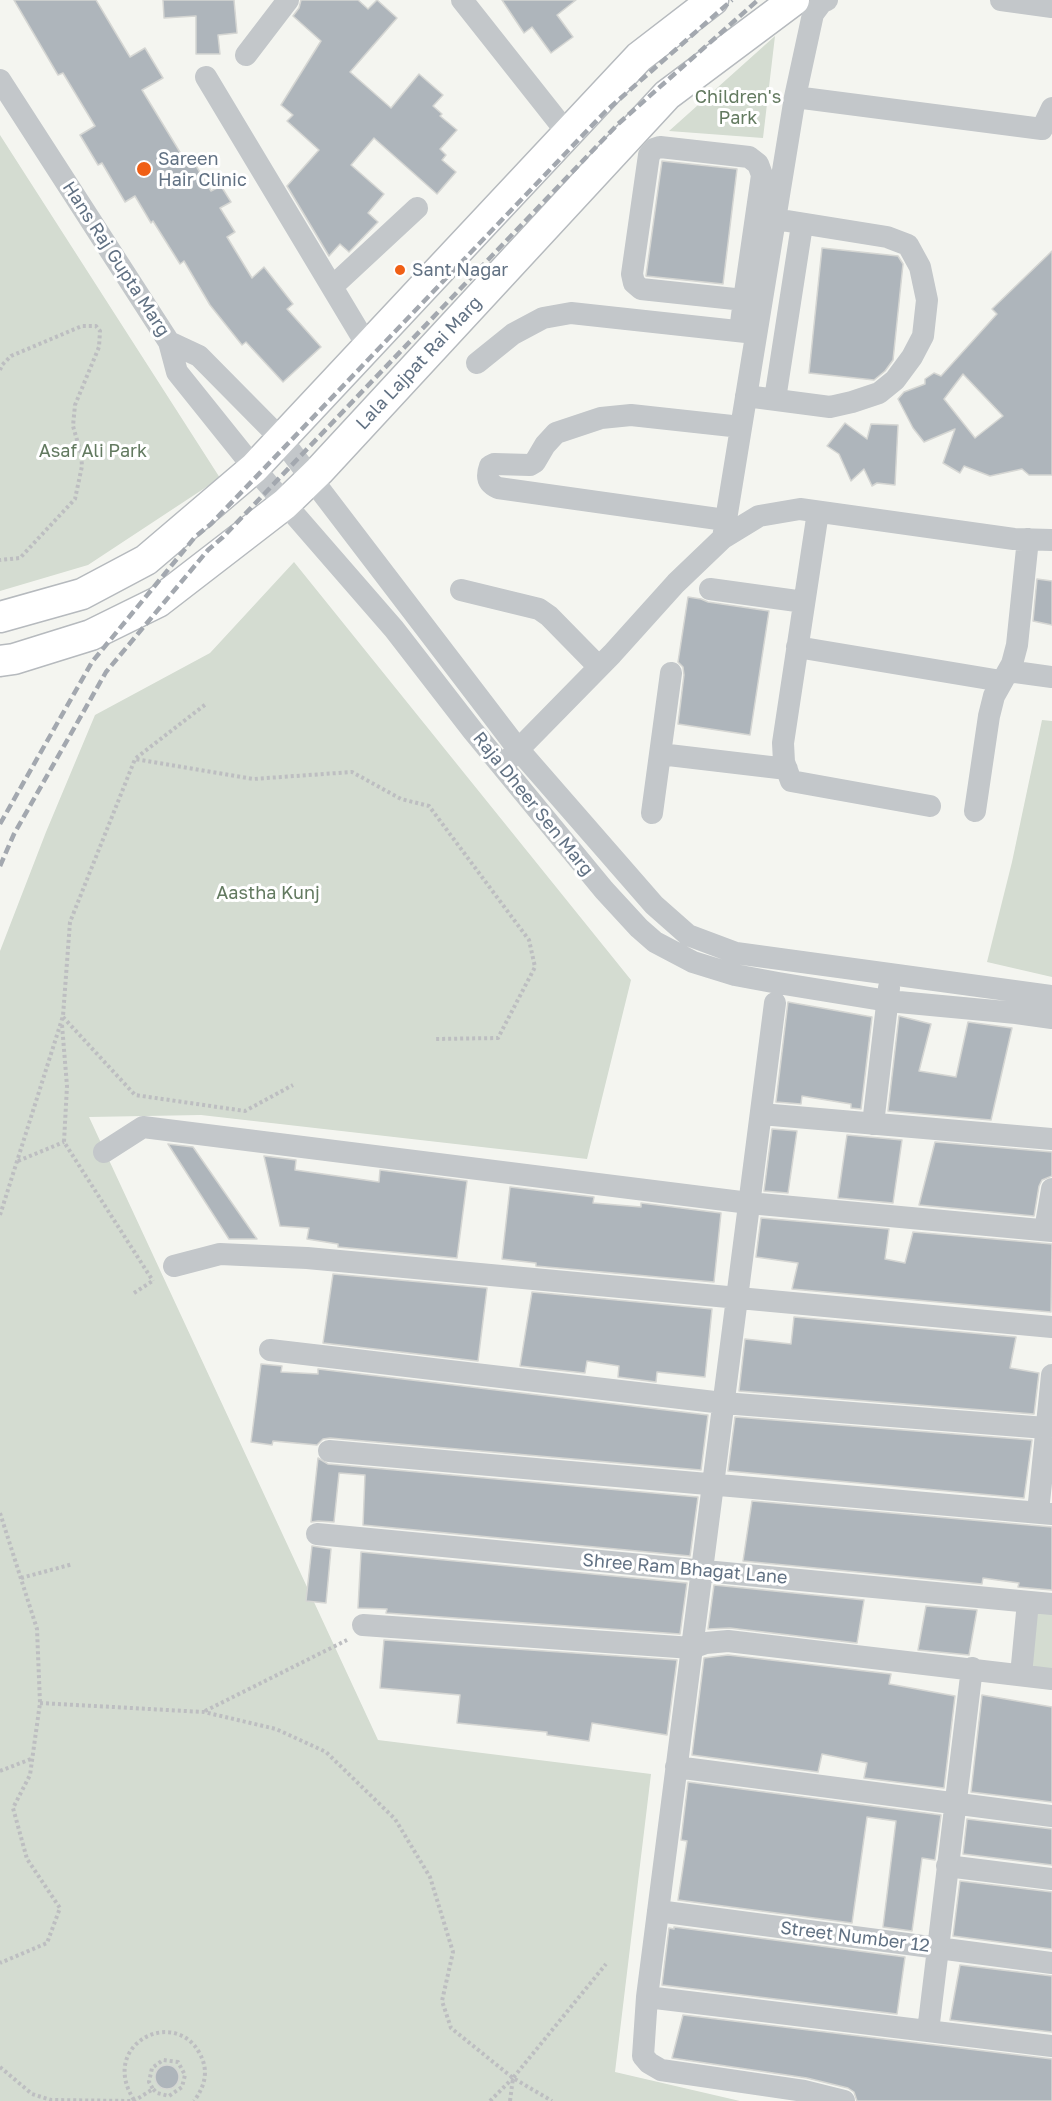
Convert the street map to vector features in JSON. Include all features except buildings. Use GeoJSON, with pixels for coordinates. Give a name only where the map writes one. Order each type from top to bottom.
{"type":"FeatureCollection","features":[{"type":"Feature","properties":{"kind":"main road"},"geometry":{"type":"LineString","coordinates":[[0,617],[82,594],[147,560],[254,468],[639,57],[713,0]]}},
{"type":"Feature","properties":{"kind":"main road","name":"Lala Lajpat Rai Marg"},"geometry":{"type":"LineString","coordinates":[[0,661],[14,659],[91,635],[158,602],[285,504],[667,95],[794,0]]}},
{"type":"Feature","properties":{"kind":"street"},"geometry":{"type":"LineString","coordinates":[[246,55],[288,0]]}},
{"type":"Feature","properties":{"kind":"street"},"geometry":{"type":"LineString","coordinates":[[462,0],[568,134]]}},
{"type":"Feature","properties":{"kind":"street"},"geometry":{"type":"LineString","coordinates":[[748,332],[775,219],[795,97],[813,14],[822,2],[827,0]]}},
{"type":"Feature","properties":{"kind":"street"},"geometry":{"type":"LineString","coordinates":[[1001,0],[1052,7]]}},
{"type":"Feature","properties":{"kind":"street"},"geometry":{"type":"LineString","coordinates":[[206,77],[369,347]]}},
{"type":"Feature","properties":{"kind":"street","name":"Hans Raj Gupta Marg"},"geometry":{"type":"LineString","coordinates":[[0,80],[168,342],[199,356],[282,440],[312,477]]}},
{"type":"Feature","properties":{"kind":"street"},"geometry":{"type":"LineString","coordinates":[[795,97],[1042,129],[1052,108]]}},
{"type":"Feature","properties":{"kind":"street"},"geometry":{"type":"LineString","coordinates":[[724,529],[747,396],[748,332],[744,300],[762,175],[758,164],[749,157],[660,147],[654,149],[649,155],[632,274],[634,283],[641,289],[744,300]]}},
{"type":"Feature","properties":{"kind":"street"},"geometry":{"type":"LineString","coordinates":[[333,286],[417,208]]}},
{"type":"Feature","properties":{"kind":"street"},"geometry":{"type":"LineString","coordinates":[[747,396],[830,406],[879,393],[895,380],[912,357],[923,336],[927,300],[920,267],[908,245],[887,237],[775,219]]}},
{"type":"Feature","properties":{"kind":"street"},"geometry":{"type":"LineString","coordinates":[[775,399],[802,225]]}},
{"type":"Feature","properties":{"kind":"street"},"geometry":{"type":"LineString","coordinates":[[477,363],[513,334],[543,318],[571,313],[748,332]]}},
{"type":"Feature","properties":{"kind":"street","name":"Raja Dheer Sen Marg"},"geometry":{"type":"LineString","coordinates":[[168,342],[177,372],[254,468],[394,628],[502,766],[604,890],[639,927],[669,950],[693,962],[735,975],[888,1001],[1052,1018]]}},
{"type":"Feature","properties":{"kind":"street"},"geometry":{"type":"LineString","coordinates":[[724,529],[498,488],[490,485],[489,469],[494,464],[530,465],[535,462],[545,445],[556,433],[601,418],[631,415],[741,427]]}},
{"type":"Feature","properties":{"kind":"street","name":"Raja Dheer Sen Marg"},"geometry":{"type":"LineString","coordinates":[[312,477],[518,749],[654,905],[688,935],[736,953],[1052,996]]}},
{"type":"Feature","properties":{"kind":"street"},"geometry":{"type":"LineString","coordinates":[[502,766],[599,667],[724,529],[759,516],[800,509],[1028,539],[1052,540]]}},
{"type":"Feature","properties":{"kind":"street"},"geometry":{"type":"LineString","coordinates":[[818,512],[783,743],[791,781],[930,806]]}},
{"type":"Feature","properties":{"kind":"street"},"geometry":{"type":"LineString","coordinates":[[975,811],[988,716],[1012,664],[1017,645],[1028,539]]}},
{"type":"Feature","properties":{"kind":"street"},"geometry":{"type":"LineString","coordinates":[[710,589],[804,602]]}},
{"type":"Feature","properties":{"kind":"street"},"geometry":{"type":"LineString","coordinates":[[461,590],[539,609],[549,616],[599,667]]}},
{"type":"Feature","properties":{"kind":"street"},"geometry":{"type":"LineString","coordinates":[[797,647],[1005,676],[1052,677]]}},
{"type":"Feature","properties":{"kind":"street"},"geometry":{"type":"LineString","coordinates":[[652,813],[671,673]]}},
{"type":"Feature","properties":{"kind":"street"},"geometry":{"type":"LineString","coordinates":[[660,754],[787,769]]}},
{"type":"Feature","properties":{"kind":"street"},"geometry":{"type":"LineString","coordinates":[[873,1124],[891,974]]}},
{"type":"Feature","properties":{"kind":"street"},"geometry":{"type":"LineString","coordinates":[[775,1004],[646,1997],[643,2056],[649,2063],[662,2070],[804,2091],[844,2101]]}},
{"type":"Feature","properties":{"kind":"street"},"geometry":{"type":"LineString","coordinates":[[761,1114],[1052,1139]]}},
{"type":"Feature","properties":{"kind":"street"},"geometry":{"type":"LineString","coordinates":[[104,1152],[143,1126],[749,1203],[1049,1231],[1052,1189]]}},
{"type":"Feature","properties":{"kind":"street"},"geometry":{"type":"LineString","coordinates":[[174,1266],[220,1254],[307,1258],[1052,1327]]}},
{"type":"Feature","properties":{"kind":"street"},"geometry":{"type":"LineString","coordinates":[[270,1350],[723,1403],[1047,1428]]}},
{"type":"Feature","properties":{"kind":"street"},"geometry":{"type":"LineString","coordinates":[[329,1450],[1045,1513],[1047,1428],[1052,1375]]}},
{"type":"Feature","properties":{"kind":"street","name":"Shree Ram Bhagat Lane"},"geometry":{"type":"LineString","coordinates":[[317,1534],[1052,1604]]}},
{"type":"Feature","properties":{"kind":"street"},"geometry":{"type":"LineString","coordinates":[[1021,1675],[1028,1602]]}},
{"type":"Feature","properties":{"kind":"street"},"geometry":{"type":"LineString","coordinates":[[355,1633],[692,1648],[706,1643],[728,1641],[1052,1679]]}},
{"type":"Feature","properties":{"kind":"street"},"geometry":{"type":"LineString","coordinates":[[928,2031],[972,1668]]}},
{"type":"Feature","properties":{"kind":"street"},"geometry":{"type":"LineString","coordinates":[[676,1767],[1052,1816]]}},
{"type":"Feature","properties":{"kind":"street"},"geometry":{"type":"LineString","coordinates":[[947,1866],[1052,1879]]}},
{"type":"Feature","properties":{"kind":"street","name":"Street Number 12"},"geometry":{"type":"LineString","coordinates":[[658,1911],[1052,1963]]}},
{"type":"Feature","properties":{"kind":"street"},"geometry":{"type":"LineString","coordinates":[[646,1997],[1052,2046]]}},
{"type":"Feature","properties":{"kind":"path"},"geometry":{"type":"LineString","coordinates":[[0,370],[11,356],[82,326],[96,326],[100,331],[99,347],[73,414],[73,426],[82,466],[75,499],[20,558],[0,560]]}},
{"type":"Feature","properties":{"kind":"path"},"geometry":{"type":"LineString","coordinates":[[0,1215],[63,1016],[70,922],[135,759],[206,704]]}},
{"type":"Feature","properties":{"kind":"path"},"geometry":{"type":"LineString","coordinates":[[135,759],[252,779],[352,772],[401,799],[429,806],[529,940],[535,967],[498,1038],[436,1039]]}},
{"type":"Feature","properties":{"kind":"path"},"geometry":{"type":"LineString","coordinates":[[63,1016],[135,1095],[202,1107],[245,1111],[293,1085]]}},
{"type":"Feature","properties":{"kind":"path"},"geometry":{"type":"LineString","coordinates":[[17,1161],[64,1142]]}},
{"type":"Feature","properties":{"kind":"path"},"geometry":{"type":"LineString","coordinates":[[134,1293],[153,1281]]}},
{"type":"Feature","properties":{"kind":"path"},"geometry":{"type":"LineString","coordinates":[[0,1513],[37,1629],[40,1703],[30,1775],[14,1808],[27,1859],[60,1908],[47,1943],[0,1963]]}},
{"type":"Feature","properties":{"kind":"path"},"geometry":{"type":"LineString","coordinates":[[21,1578],[73,1563]]}},
{"type":"Feature","properties":{"kind":"path"},"geometry":{"type":"LineString","coordinates":[[204,1712],[355,1633]]}},
{"type":"Feature","properties":{"kind":"path"},"geometry":{"type":"LineString","coordinates":[[40,1703],[204,1712],[276,1729],[326,1752],[395,1819],[430,1877],[453,1952],[442,2001],[451,2028],[513,2078],[552,2101]]}},
{"type":"Feature","properties":{"kind":"path"},"geometry":{"type":"LineString","coordinates":[[0,1771],[32,1758]]}},
{"type":"Feature","properties":{"kind":"path"},"geometry":{"type":"LineString","coordinates":[[490,2101],[513,2078],[606,1964]]}},
{"type":"Feature","properties":{"kind":"path"},"geometry":{"type":"LineString","coordinates":[[134,2101],[126,2089],[123,2073],[131,2050],[141,2040],[154,2033],[169,2032],[183,2036],[196,2046],[204,2061],[206,2076],[202,2091],[194,2101]]}},
{"type":"Feature","properties":{"kind":"path"},"geometry":{"type":"LineString","coordinates":[[163,2060],[178,2062],[185,2075],[182,2087],[169,2096],[157,2093],[153,2089],[149,2082],[152,2068],[163,2060]]}},
{"type":"Feature","properties":{"kind":"path"},"geometry":{"type":"LineString","coordinates":[[0,2067],[32,2094],[51,2100],[134,2101],[153,2089]]}},
{"type":"Feature","properties":{"kind":"path"},"geometry":{"type":"LineString","coordinates":[[510,2101],[513,2078]]}},
{"type":"Feature","properties":{"kind":"green space","name":"Children's Park"},"geometry":{"type":"Polygon","coordinates":[[[775,36],[763,138],[669,131],[775,36]]]}},
{"type":"Feature","properties":{"kind":"green space","name":"Asaf Ali Park"},"geometry":{"type":"Polygon","coordinates":[[[0,135],[220,478],[88,565],[0,591],[0,135]]]}},
{"type":"Feature","properties":{"kind":"green space","name":"Aastha Kunj"},"geometry":{"type":"Polygon","coordinates":[[[294,562],[631,980],[587,1159],[201,1115],[89,1117],[378,1740],[651,1774],[615,2072],[740,2101],[0,2101],[0,951],[95,715],[210,653],[294,562]]]}},
{"type":"Feature","properties":{"kind":"green space"},"geometry":{"type":"Polygon","coordinates":[[[1042,720],[1052,721],[1052,977],[987,962],[1012,862],[1042,720]]]}},
{"type":"Feature","properties":{"kind":"green space"},"geometry":{"type":"Polygon","coordinates":[[[1028,1602],[1052,1604],[1052,1674],[1022,1668],[1028,1602]]]}},
{"type":"Feature","properties":{"kind":"railway"},"geometry":{"type":"LineString","coordinates":[[0,824],[92,662],[195,537],[211,524],[606,111],[732,0]]}},
{"type":"Feature","properties":{"kind":"railway"},"geometry":{"type":"LineString","coordinates":[[0,866],[14,834],[106,672],[208,550],[618,124],[758,0]]}},
{"type":"Feature","properties":{"kind":"place","name":"Sareen Hair Clinic"},"geometry":{"type":"Point","coordinates":[144,169]}},
{"type":"Feature","properties":{"kind":"place","name":"Sant Nagar"},"geometry":{"type":"Point","coordinates":[400,270]}}]}
